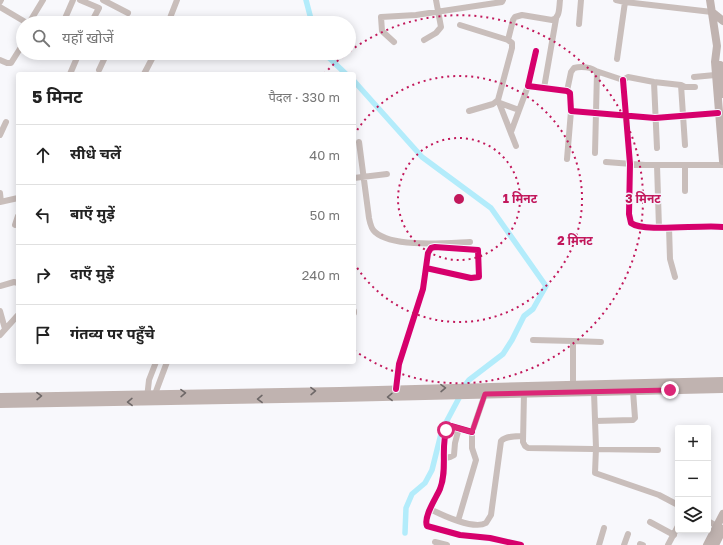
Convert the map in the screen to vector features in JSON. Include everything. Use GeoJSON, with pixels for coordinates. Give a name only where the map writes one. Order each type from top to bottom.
{"type":"FeatureCollection","features":[{"type":"Feature","properties":{"kind":"main road"},"geometry":{"type":"LineString","coordinates":[[710,0],[719,46],[719,62],[723,94]]}},
{"type":"Feature","properties":{"kind":"main road"},"geometry":{"type":"LineString","coordinates":[[712,12],[723,21]]}},
{"type":"Feature","properties":{"kind":"main road"},"geometry":{"type":"LineString","coordinates":[[719,46],[715,62],[715,76],[723,161]]}},
{"type":"Feature","properties":{"kind":"main road"},"geometry":{"type":"LineString","coordinates":[[0,404],[396,389],[723,381]]}},
{"type":"Feature","properties":{"kind":"main road"},"geometry":{"type":"LineString","coordinates":[[0,397],[151,398],[485,394],[723,389]]}},
{"type":"Feature","properties":{"kind":"main road"},"geometry":{"type":"LineString","coordinates":[[714,545],[723,514]]}},
{"type":"Feature","properties":{"kind":"main road"},"geometry":{"type":"LineString","coordinates":[[707,545],[720,528]]}},
{"type":"Feature","properties":{"kind":"street"},"geometry":{"type":"LineString","coordinates":[[33,16],[43,0]]}},
{"type":"Feature","properties":{"kind":"street"},"geometry":{"type":"LineString","coordinates":[[66,16],[73,0]]}},
{"type":"Feature","properties":{"kind":"street"},"geometry":{"type":"LineString","coordinates":[[80,0],[99,8]]}},
{"type":"Feature","properties":{"kind":"street"},"geometry":{"type":"LineString","coordinates":[[95,16],[103,0],[128,13]]}},
{"type":"Feature","properties":{"kind":"street"},"geometry":{"type":"LineString","coordinates":[[171,16],[177,0]]}},
{"type":"Feature","properties":{"kind":"street"},"geometry":{"type":"LineString","coordinates":[[424,40],[436,33],[441,28],[436,0]]}},
{"type":"Feature","properties":{"kind":"street"},"geometry":{"type":"LineString","coordinates":[[394,42],[382,31],[381,17],[439,12],[502,2],[502,0]]}},
{"type":"Feature","properties":{"kind":"street"},"geometry":{"type":"LineString","coordinates":[[544,88],[560,0]]}},
{"type":"Feature","properties":{"kind":"street"},"geometry":{"type":"LineString","coordinates":[[579,24],[581,0]]}},
{"type":"Feature","properties":{"kind":"street"},"geometry":{"type":"LineString","coordinates":[[616,0],[712,12]]}},
{"type":"Feature","properties":{"kind":"street"},"geometry":{"type":"LineString","coordinates":[[617,59],[624,2]]}},
{"type":"Feature","properties":{"kind":"street"},"geometry":{"type":"LineString","coordinates":[[0,8],[16,17]]}},
{"type":"Feature","properties":{"kind":"street"},"geometry":{"type":"LineString","coordinates":[[508,40],[513,20],[518,15],[552,20],[556,19]]}},
{"type":"Feature","properties":{"kind":"street"},"geometry":{"type":"LineString","coordinates":[[460,25],[508,40],[512,43],[499,101],[516,146]]}},
{"type":"Feature","properties":{"kind":"street"},"geometry":{"type":"LineString","coordinates":[[511,132],[528,86],[536,51]]}},
{"type":"Feature","properties":{"kind":"street"},"geometry":{"type":"LineString","coordinates":[[1,62],[12,63],[16,56]]}},
{"type":"Feature","properties":{"kind":"street"},"geometry":{"type":"LineString","coordinates":[[71,72],[76,60]]}},
{"type":"Feature","properties":{"kind":"street"},"geometry":{"type":"LineString","coordinates":[[99,70],[104,60]]}},
{"type":"Feature","properties":{"kind":"street"},"geometry":{"type":"LineString","coordinates":[[145,72],[151,60]]}},
{"type":"Feature","properties":{"kind":"street"},"geometry":{"type":"LineString","coordinates":[[567,92],[571,72],[574,68],[579,66],[593,69],[623,80],[628,77],[681,85],[685,87],[695,87]]}},
{"type":"Feature","properties":{"kind":"street"},"geometry":{"type":"LineString","coordinates":[[595,153],[598,74],[596,71]]}},
{"type":"Feature","properties":{"kind":"street"},"geometry":{"type":"LineString","coordinates":[[694,77],[715,76]]}},
{"type":"Feature","properties":{"kind":"street"},"geometry":{"type":"LineString","coordinates":[[623,80],[630,164],[629,214],[631,223],[636,226],[659,228],[723,227]]}},
{"type":"Feature","properties":{"kind":"street"},"geometry":{"type":"LineString","coordinates":[[654,82],[657,148]]}},
{"type":"Feature","properties":{"kind":"street"},"geometry":{"type":"LineString","coordinates":[[681,85],[685,145]]}},
{"type":"Feature","properties":{"kind":"street"},"geometry":{"type":"LineString","coordinates":[[528,86],[570,93],[571,111],[567,159]]}},
{"type":"Feature","properties":{"kind":"street"},"geometry":{"type":"LineString","coordinates":[[499,101],[519,110]]}},
{"type":"Feature","properties":{"kind":"street"},"geometry":{"type":"LineString","coordinates":[[469,111],[499,101]]}},
{"type":"Feature","properties":{"kind":"street"},"geometry":{"type":"LineString","coordinates":[[571,111],[655,118],[718,113]]}},
{"type":"Feature","properties":{"kind":"street"},"geometry":{"type":"LineString","coordinates":[[0,135],[6,122]]}},
{"type":"Feature","properties":{"kind":"street"},"geometry":{"type":"LineString","coordinates":[[359,142],[372,228],[374,232],[387,238],[403,242],[470,242]]}},
{"type":"Feature","properties":{"kind":"street"},"geometry":{"type":"LineString","coordinates":[[606,162],[657,165],[723,165]]}},
{"type":"Feature","properties":{"kind":"street"},"geometry":{"type":"LineString","coordinates":[[657,165],[659,228]]}},
{"type":"Feature","properties":{"kind":"street"},"geometry":{"type":"LineString","coordinates":[[685,165],[685,191]]}},
{"type":"Feature","properties":{"kind":"street"},"geometry":{"type":"LineString","coordinates":[[356,178],[387,174]]}},
{"type":"Feature","properties":{"kind":"street"},"geometry":{"type":"LineString","coordinates":[[0,193],[1,202],[16,198]]}},
{"type":"Feature","properties":{"kind":"street"},"geometry":{"type":"LineString","coordinates":[[669,227],[670,259],[675,277]]}},
{"type":"Feature","properties":{"kind":"street"},"geometry":{"type":"LineString","coordinates":[[396,389],[399,364],[420,297],[430,248],[435,247],[478,250],[479,277],[471,278],[426,268]]}},
{"type":"Feature","properties":{"kind":"street"},"geometry":{"type":"LineString","coordinates":[[0,286],[16,282]]}},
{"type":"Feature","properties":{"kind":"street"},"geometry":{"type":"LineString","coordinates":[[0,311],[5,329]]}},
{"type":"Feature","properties":{"kind":"street"},"geometry":{"type":"LineString","coordinates":[[0,335],[16,317]]}},
{"type":"Feature","properties":{"kind":"street"},"geometry":{"type":"LineString","coordinates":[[533,340],[601,342]]}},
{"type":"Feature","properties":{"kind":"street"},"geometry":{"type":"LineString","coordinates":[[573,341],[573,385]]}},
{"type":"Feature","properties":{"kind":"street"},"geometry":{"type":"LineString","coordinates":[[151,398],[149,380],[155,364]]}},
{"type":"Feature","properties":{"kind":"street"},"geometry":{"type":"LineString","coordinates":[[151,398],[166,364]]}},
{"type":"Feature","properties":{"kind":"street"},"geometry":{"type":"LineString","coordinates":[[595,421],[633,420],[635,418],[635,414],[633,391]]}},
{"type":"Feature","properties":{"kind":"street"},"geometry":{"type":"LineString","coordinates":[[594,392],[596,448],[594,471],[597,475],[645,489],[675,503]]}},
{"type":"Feature","properties":{"kind":"street"},"geometry":{"type":"LineString","coordinates":[[524,393],[523,436],[524,446],[528,448],[658,450]]}},
{"type":"Feature","properties":{"kind":"street"},"geometry":{"type":"LineString","coordinates":[[458,521],[476,460],[472,448],[472,432],[485,394]]}},
{"type":"Feature","properties":{"kind":"street"},"geometry":{"type":"LineString","coordinates":[[472,432],[451,426],[447,428],[444,440],[445,458],[442,480],[426,521],[427,526],[460,535],[489,538],[521,545]]}},
{"type":"Feature","properties":{"kind":"street"},"geometry":{"type":"LineString","coordinates":[[445,458],[454,455],[455,443],[459,428]]}},
{"type":"Feature","properties":{"kind":"street"},"geometry":{"type":"LineString","coordinates":[[430,510],[458,521],[484,525],[491,515],[501,441],[510,437],[523,436]]}},
{"type":"Feature","properties":{"kind":"street"},"geometry":{"type":"LineString","coordinates":[[650,522],[674,535],[668,545]]}},
{"type":"Feature","properties":{"kind":"street"},"geometry":{"type":"LineString","coordinates":[[711,523],[720,528]]}},
{"type":"Feature","properties":{"kind":"street"},"geometry":{"type":"LineString","coordinates":[[599,545],[604,528]]}},
{"type":"Feature","properties":{"kind":"street"},"geometry":{"type":"LineString","coordinates":[[624,545],[628,534]]}},
{"type":"Feature","properties":{"kind":"street"},"geometry":{"type":"LineString","coordinates":[[487,545],[489,538]]}},
{"type":"Feature","properties":{"kind":"street"},"geometry":{"type":"LineString","coordinates":[[434,542],[447,545]]}},
{"type":"Feature","properties":{"kind":"waterway"},"geometry":{"type":"LineString","coordinates":[[306,0],[310,16]]}},
{"type":"Feature","properties":{"kind":"waterway"},"geometry":{"type":"LineString","coordinates":[[331,60],[344,72]]}},
{"type":"Feature","properties":{"kind":"waterway"},"geometry":{"type":"LineString","coordinates":[[356,83],[422,157],[491,208],[546,286],[533,309],[524,316],[503,354],[469,380],[466,384]]}},
{"type":"Feature","properties":{"kind":"waterway"},"geometry":{"type":"LineString","coordinates":[[405,533],[406,508],[412,494],[425,483],[432,470],[442,430],[459,398]]}},
{"type":"Feature","properties":{"kind":"cycle path"},"geometry":{"type":"LineString","coordinates":[[536,51],[528,86],[567,91],[570,93],[571,111],[655,118],[718,113]]}},
{"type":"Feature","properties":{"kind":"cycle path"},"geometry":{"type":"LineString","coordinates":[[623,80],[630,164],[629,214],[631,223],[638,226],[661,228],[723,227]]}},
{"type":"Feature","properties":{"kind":"cycle path"},"geometry":{"type":"LineString","coordinates":[[396,389],[399,364],[423,289],[428,253],[431,248],[435,247],[478,250],[479,277],[471,278],[426,268]]}},
{"type":"Feature","properties":{"kind":"cycle path"},"geometry":{"type":"LineString","coordinates":[[472,432],[451,426],[447,428],[444,443],[444,466],[442,481],[440,489],[428,513],[426,522],[427,526],[460,535],[490,538],[521,545]]}},
{"type":"Feature","properties":{"kind":"route"},"geometry":{"type":"LineString","coordinates":[[446,430],[448,426],[451,426],[472,432],[485,394],[670,390]]}}]}
